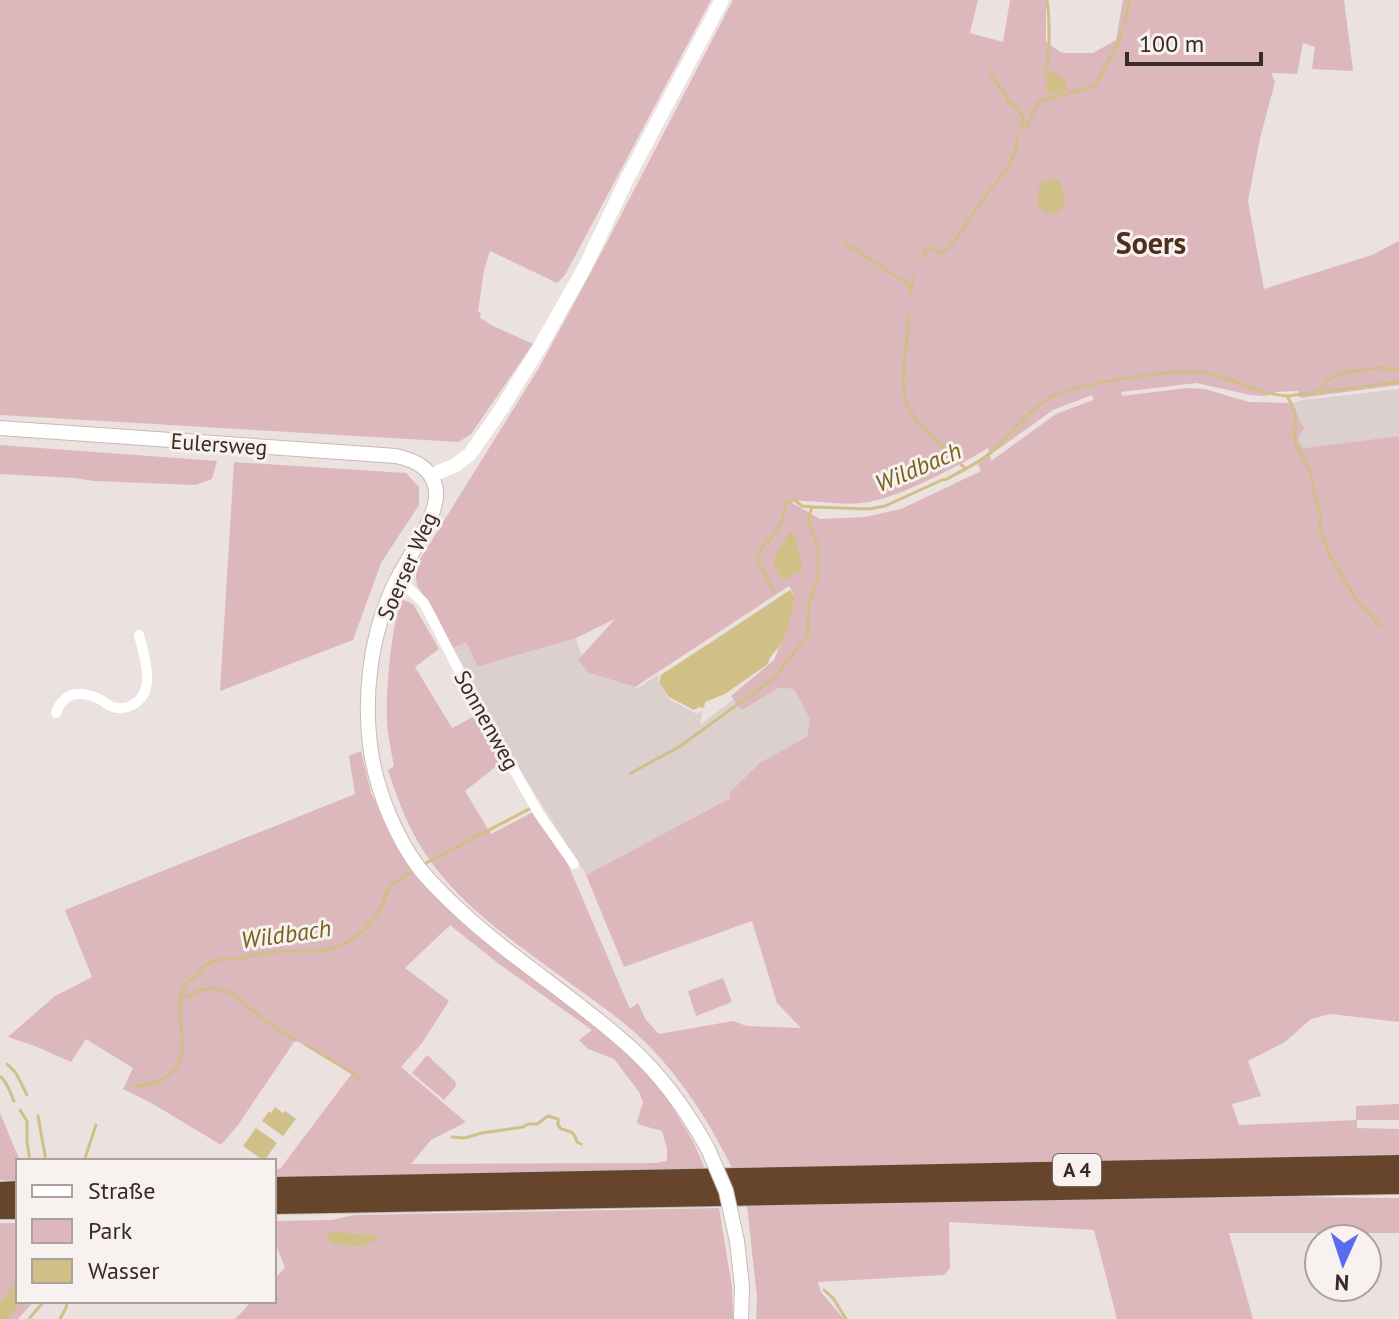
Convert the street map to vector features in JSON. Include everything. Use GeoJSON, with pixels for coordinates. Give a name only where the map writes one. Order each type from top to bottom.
{"type":"FeatureCollection","features":[{"type":"Feature","properties":{"kind":"highway","name":"A 4"},"geometry":{"type":"LineString","coordinates":[[276,1187],[1399,1165]]}},
{"type":"Feature","properties":{"kind":"highway","name":"A 4"},"geometry":{"type":"LineString","coordinates":[[276,1204],[1399,1184]]}},
{"type":"Feature","properties":{"kind":"main road"},"geometry":{"type":"LineString","coordinates":[[432,475],[456,465],[470,454],[541,345],[585,267],[626,181],[722,0]]}},
{"type":"Feature","properties":{"kind":"main road","name":"Eulersweg"},"geometry":{"type":"LineString","coordinates":[[0,428],[396,456],[414,461],[432,475]]}},
{"type":"Feature","properties":{"kind":"main road","name":"Soerser Weg"},"geometry":{"type":"LineString","coordinates":[[432,475],[436,490],[434,510],[396,582],[380,623],[371,662],[369,738],[385,804],[422,871],[476,926],[633,1049],[667,1085],[685,1110],[708,1149],[726,1191],[737,1241],[742,1286],[741,1319]]}},
{"type":"Feature","properties":{"kind":"street","name":"Sonnenweg"},"geometry":{"type":"LineString","coordinates":[[396,582],[406,586],[424,603],[539,814],[574,864]]}},
{"type":"Feature","properties":{"kind":"street"},"geometry":{"type":"LineString","coordinates":[[56,713],[60,703],[77,693],[98,698],[114,708],[125,707],[140,699],[148,677],[139,635]]}},
{"type":"Feature","properties":{"kind":"shaded area"},"geometry":{"type":"Polygon","coordinates":[[[1399,389],[1399,436],[1302,448],[1298,440],[1305,429],[1293,403],[1399,389]]]}},
{"type":"Feature","properties":{"kind":"shaded area"},"geometry":{"type":"Polygon","coordinates":[[[576,638],[581,654],[585,653],[589,673],[638,688],[659,674],[658,682],[670,700],[697,714],[703,710],[700,725],[769,672],[778,688],[794,689],[811,719],[807,738],[761,762],[731,797],[586,875],[511,756],[453,648],[466,642],[479,667],[576,638]]]}},
{"type":"Feature","properties":{"kind":"green space"},"geometry":{"type":"Polygon","coordinates":[[[0,0],[711,0],[565,275],[557,283],[490,251],[484,270],[478,312],[481,313],[480,318],[533,344],[471,434],[459,442],[0,415],[0,0]]]}},
{"type":"Feature","properties":{"kind":"green space"},"geometry":{"type":"Polygon","coordinates":[[[733,0],[978,0],[970,33],[1003,42],[1010,0],[1046,0],[1046,42],[1062,53],[1093,53],[1116,40],[1123,0],[1344,0],[1353,71],[1312,69],[1315,47],[1303,43],[1297,74],[1271,73],[1275,82],[1248,201],[1264,289],[1372,255],[1399,241],[1399,385],[1300,398],[1298,391],[1250,395],[1196,383],[1121,392],[1122,396],[1187,388],[1205,389],[1249,402],[1292,403],[1305,429],[1298,440],[1303,448],[1399,436],[1399,1022],[1330,1014],[1311,1019],[1285,1042],[1248,1061],[1261,1096],[1232,1104],[1239,1125],[1356,1120],[1356,1106],[1399,1104],[1399,1120],[1357,1120],[1357,1128],[1399,1129],[1399,1154],[732,1168],[696,1104],[650,1047],[614,1015],[488,922],[449,884],[413,833],[388,770],[394,766],[387,723],[388,674],[395,623],[403,600],[413,604],[439,649],[415,667],[452,728],[478,714],[503,761],[465,791],[491,834],[533,812],[567,862],[630,1009],[638,1003],[646,1020],[659,1034],[733,1021],[747,1026],[801,1028],[777,1003],[752,921],[624,967],[586,875],[730,798],[730,792],[761,762],[807,737],[810,719],[794,689],[778,688],[742,710],[731,696],[774,660],[793,609],[795,597],[789,586],[635,687],[589,673],[578,660],[615,619],[576,638],[478,667],[466,642],[453,648],[417,586],[417,564],[539,368],[733,0]],[[1092,395],[1053,410],[990,455],[991,461],[1056,414],[1093,400],[1092,395]],[[988,448],[930,480],[869,502],[789,501],[820,519],[865,517],[901,509],[981,471],[978,464],[990,455],[988,448]]]}},
{"type":"Feature","properties":{"kind":"green space"},"geometry":{"type":"Polygon","coordinates":[[[0,445],[217,461],[212,479],[195,485],[94,481],[0,474],[0,445]]]}},
{"type":"Feature","properties":{"kind":"green space"},"geometry":{"type":"Polygon","coordinates":[[[234,462],[406,473],[419,487],[419,505],[381,563],[353,640],[220,691],[234,462]]]}},
{"type":"Feature","properties":{"kind":"green space"},"geometry":{"type":"Polygon","coordinates":[[[361,751],[371,793],[412,872],[454,916],[567,1003],[644,1069],[670,1103],[693,1141],[705,1169],[276,1176],[276,1170],[280,1169],[353,1072],[297,1041],[221,1145],[123,1089],[133,1068],[86,1039],[71,1062],[8,1037],[55,996],[92,977],[65,910],[355,794],[349,756],[361,751]],[[450,925],[405,968],[449,1001],[422,1043],[401,1067],[466,1122],[431,1140],[411,1164],[667,1161],[662,1131],[637,1122],[643,1102],[639,1092],[614,1059],[588,1049],[579,1040],[592,1030],[450,925]]]}},
{"type":"Feature","properties":{"kind":"green space"},"geometry":{"type":"Polygon","coordinates":[[[723,978],[732,1002],[696,1016],[688,991],[723,978]]]}},
{"type":"Feature","properties":{"kind":"green space"},"geometry":{"type":"Polygon","coordinates":[[[427,1055],[455,1081],[456,1086],[444,1100],[412,1073],[427,1055]]]}},
{"type":"Feature","properties":{"kind":"green space"},"geometry":{"type":"Polygon","coordinates":[[[0,1113],[19,1159],[16,1159],[16,1180],[0,1180],[0,1113]]]}},
{"type":"Feature","properties":{"kind":"green space"},"geometry":{"type":"Polygon","coordinates":[[[1399,1198],[1399,1233],[1383,1233],[1383,1223],[1303,1223],[1303,1233],[1229,1233],[1253,1319],[1117,1319],[1094,1230],[949,1222],[950,1268],[944,1275],[818,1282],[821,1292],[844,1319],[756,1319],[757,1297],[747,1206],[1399,1198]]]}},
{"type":"Feature","properties":{"kind":"green space"},"geometry":{"type":"Polygon","coordinates":[[[719,1208],[732,1287],[733,1319],[235,1319],[250,1303],[276,1303],[276,1277],[285,1268],[276,1245],[276,1221],[331,1220],[354,1215],[719,1208]]]}},
{"type":"Feature","properties":{"kind":"green space"},"geometry":{"type":"Polygon","coordinates":[[[0,1223],[16,1223],[16,1303],[32,1303],[18,1319],[0,1319],[0,1223]]]}},
{"type":"Feature","properties":{"kind":"water"},"geometry":{"type":"Polygon","coordinates":[[[1056,71],[1067,88],[1050,95],[1045,87],[1048,75],[1056,71]]]}},
{"type":"Feature","properties":{"kind":"water"},"geometry":{"type":"Polygon","coordinates":[[[1050,179],[1061,181],[1064,194],[1062,208],[1051,214],[1040,209],[1037,199],[1041,182],[1050,179]]]}},
{"type":"Feature","properties":{"kind":"water"},"geometry":{"type":"Polygon","coordinates":[[[791,532],[795,535],[802,565],[800,571],[785,579],[773,563],[791,532]]]}},
{"type":"Feature","properties":{"kind":"water"},"geometry":{"type":"Polygon","coordinates":[[[790,590],[795,597],[789,623],[768,664],[725,694],[705,702],[704,708],[694,710],[669,697],[659,683],[661,675],[790,590]]]}},
{"type":"Feature","properties":{"kind":"water"},"geometry":{"type":"Polygon","coordinates":[[[275,1107],[296,1119],[283,1136],[262,1121],[275,1107]]]}},
{"type":"Feature","properties":{"kind":"water"},"geometry":{"type":"Polygon","coordinates":[[[256,1128],[277,1143],[265,1159],[243,1146],[256,1128]]]}},
{"type":"Feature","properties":{"kind":"water"},"geometry":{"type":"Polygon","coordinates":[[[337,1232],[378,1236],[377,1240],[365,1247],[332,1244],[327,1236],[337,1232]]]}},
{"type":"Feature","properties":{"kind":"waterway"},"geometry":{"type":"LineString","coordinates":[[1047,0],[1049,38],[1045,75],[1048,78]]}},
{"type":"Feature","properties":{"kind":"waterway"},"geometry":{"type":"LineString","coordinates":[[1124,23],[1130,0]]}},
{"type":"Feature","properties":{"kind":"waterway"},"geometry":{"type":"LineString","coordinates":[[1019,129],[1020,126],[1027,126],[1038,102],[1096,85],[1122,30]]}},
{"type":"Feature","properties":{"kind":"waterway"},"geometry":{"type":"LineString","coordinates":[[989,72],[1024,119],[1022,126]]}},
{"type":"Feature","properties":{"kind":"waterway"},"geometry":{"type":"LineString","coordinates":[[922,259],[925,251],[932,248],[942,254],[955,240],[1007,170],[1018,135]]}},
{"type":"Feature","properties":{"kind":"waterway"},"geometry":{"type":"LineString","coordinates":[[844,242],[911,286]]}},
{"type":"Feature","properties":{"kind":"waterway"},"geometry":{"type":"LineString","coordinates":[[910,293],[913,276]]}},
{"type":"Feature","properties":{"kind":"waterway"},"geometry":{"type":"LineString","coordinates":[[909,317],[903,379],[907,406],[920,426],[966,469]]}},
{"type":"Feature","properties":{"kind":"waterway","name":"Wildbach"},"geometry":{"type":"LineString","coordinates":[[1317,392],[1340,373],[1384,367],[1399,369]]}},
{"type":"Feature","properties":{"kind":"waterway","name":"Wildbach"},"geometry":{"type":"LineString","coordinates":[[631,773],[679,747],[774,678],[808,635],[809,602],[818,577],[818,547],[808,519],[812,507],[869,509],[885,506],[947,479],[980,460],[1043,402],[1073,389],[1095,384],[1142,375],[1199,372],[1287,396],[1399,382]]}},
{"type":"Feature","properties":{"kind":"waterway"},"geometry":{"type":"LineString","coordinates":[[1288,398],[1296,416],[1295,442],[1310,470],[1321,515],[1320,528],[1331,558],[1356,599],[1380,626]]}},
{"type":"Feature","properties":{"kind":"waterway"},"geometry":{"type":"LineString","coordinates":[[775,593],[759,564],[760,549],[778,529],[787,502],[794,500],[802,506],[812,507]]}},
{"type":"Feature","properties":{"kind":"waterway","name":"Wildbach"},"geometry":{"type":"LineString","coordinates":[[424,864],[531,808]]}},
{"type":"Feature","properties":{"kind":"waterway","name":"Wildbach"},"geometry":{"type":"LineString","coordinates":[[134,1087],[161,1081],[175,1069],[182,1047],[180,999],[186,985],[205,966],[215,961],[259,953],[337,947],[367,926],[382,906],[389,888],[414,870]]}},
{"type":"Feature","properties":{"kind":"waterway"},"geometry":{"type":"LineString","coordinates":[[183,997],[213,988],[228,992],[296,1040]]}},
{"type":"Feature","properties":{"kind":"waterway"},"geometry":{"type":"LineString","coordinates":[[306,1045],[362,1079]]}},
{"type":"Feature","properties":{"kind":"waterway"},"geometry":{"type":"LineString","coordinates":[[7,1064],[16,1073],[27,1095]]}},
{"type":"Feature","properties":{"kind":"waterway"},"geometry":{"type":"LineString","coordinates":[[1,1077],[14,1101]]}},
{"type":"Feature","properties":{"kind":"waterway"},"geometry":{"type":"LineString","coordinates":[[20,1110],[27,1121],[30,1159]]}},
{"type":"Feature","properties":{"kind":"waterway"},"geometry":{"type":"LineString","coordinates":[[38,1116],[46,1159]]}},
{"type":"Feature","properties":{"kind":"waterway"},"geometry":{"type":"LineString","coordinates":[[452,1137],[465,1138],[537,1124],[548,1116],[558,1119],[561,1129],[571,1132],[581,1144]]}},
{"type":"Feature","properties":{"kind":"waterway","name":"Wildbach"},"geometry":{"type":"LineString","coordinates":[[85,1159],[96,1125]]}},
{"type":"Feature","properties":{"kind":"waterway"},"geometry":{"type":"LineString","coordinates":[[824,1290],[846,1319]]}},
{"type":"Feature","properties":{"kind":"waterway"},"geometry":{"type":"LineString","coordinates":[[0,1316],[16,1296]]}},
{"type":"Feature","properties":{"kind":"waterway"},"geometry":{"type":"LineString","coordinates":[[29,1319],[42,1303]]}},
{"type":"Feature","properties":{"kind":"waterway"},"geometry":{"type":"LineString","coordinates":[[60,1319],[67,1303]]}},
{"type":"Feature","properties":{"kind":"district","name":"Soers"},"geometry":{"type":"Point","coordinates":[1151,242]}}]}
